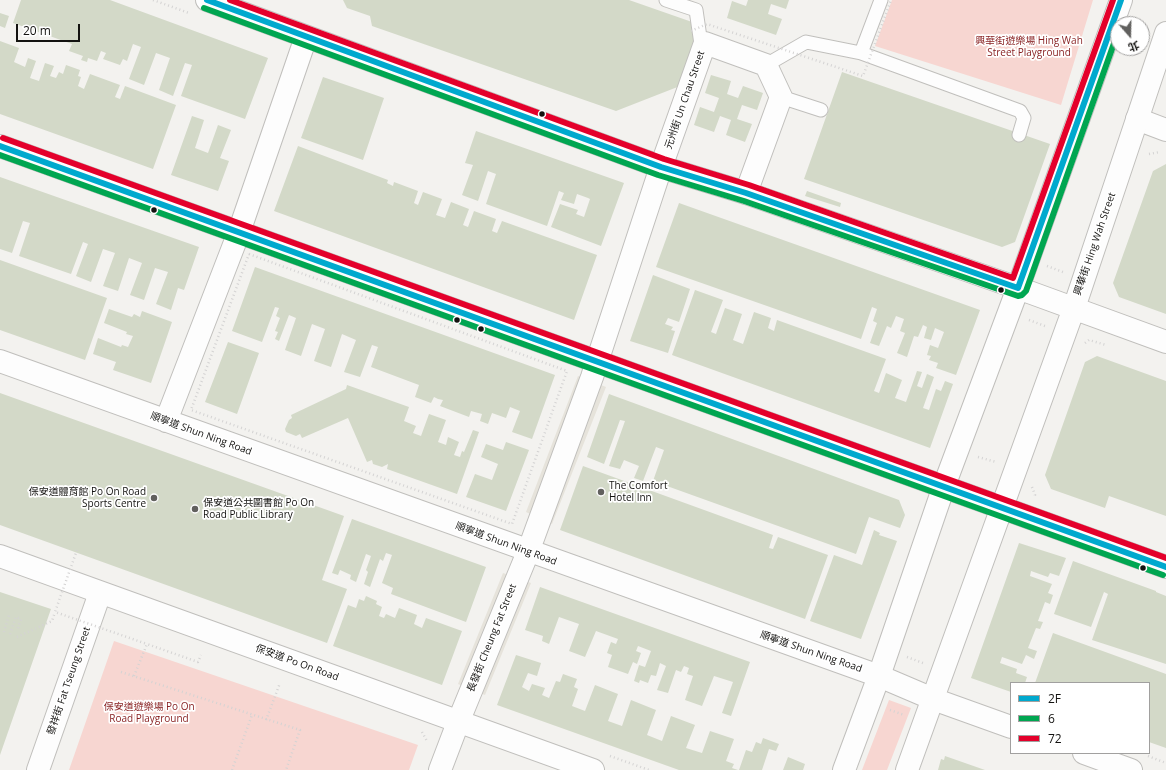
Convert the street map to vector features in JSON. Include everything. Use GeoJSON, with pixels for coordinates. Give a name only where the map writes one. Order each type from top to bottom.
{"type":"FeatureCollection","features":[{"type":"Feature","properties":{"kind":"street"},"geometry":{"type":"LineString","coordinates":[[207,0],[661,166],[746,193],[1018,288],[1166,342]]}},
{"type":"Feature","properties":{"kind":"street"},"geometry":{"type":"LineString","coordinates":[[844,770],[880,676],[944,486],[1018,288],[1121,0]]}},
{"type":"Feature","properties":{"kind":"street","name":"興華街 Hing Wah Street"},"geometry":{"type":"LineString","coordinates":[[907,770],[1016,469],[1073,339],[1074,308],[1166,33]]}},
{"type":"Feature","properties":{"kind":"street"},"geometry":{"type":"LineString","coordinates":[[166,421],[239,232],[306,37]]}},
{"type":"Feature","properties":{"kind":"street","name":"元州街 Un Chau Street"},"geometry":{"type":"LineString","coordinates":[[661,166],[705,43],[766,65]]}},
{"type":"Feature","properties":{"kind":"street"},"geometry":{"type":"LineString","coordinates":[[746,193],[781,97],[766,65]]}},
{"type":"Feature","properties":{"kind":"street"},"geometry":{"type":"LineString","coordinates":[[1137,120],[1166,130]]}},
{"type":"Feature","properties":{"kind":"street"},"geometry":{"type":"LineString","coordinates":[[0,146],[597,363],[944,486],[1166,568]]}},
{"type":"Feature","properties":{"kind":"street","name":"長發街 Cheung Fat Street"},"geometry":{"type":"LineString","coordinates":[[440,770],[458,720],[528,552],[597,363],[661,166]]}},
{"type":"Feature","properties":{"kind":"street","name":"順寧道 Shun Ning Road"},"geometry":{"type":"LineString","coordinates":[[0,361],[528,552],[880,676],[933,699],[1010,727]]}},
{"type":"Feature","properties":{"kind":"street","name":"保安道 Po On Road"},"geometry":{"type":"LineString","coordinates":[[0,556],[458,720],[599,762]]}},
{"type":"Feature","properties":{"kind":"street","name":"發祥街 Fat Tseung Street"},"geometry":{"type":"LineString","coordinates":[[38,770],[100,593]]}},
{"type":"Feature","properties":{"kind":"street"},"geometry":{"type":"LineString","coordinates":[[1089,754],[1138,763]]}},
{"type":"Feature","properties":{"kind":"lane"},"geometry":{"type":"LineString","coordinates":[[666,0],[696,10],[702,51]]}},
{"type":"Feature","properties":{"kind":"lane"},"geometry":{"type":"LineString","coordinates":[[861,52],[881,0]]}},
{"type":"Feature","properties":{"kind":"lane"},"geometry":{"type":"LineString","coordinates":[[766,65],[806,42],[861,52],[1020,111],[1024,118],[1019,135]]}},
{"type":"Feature","properties":{"kind":"lane"},"geometry":{"type":"LineString","coordinates":[[781,97],[821,110]]}},
{"type":"Feature","properties":{"kind":"path"},"geometry":{"type":"LineString","coordinates":[[153,0],[190,14]]}},
{"type":"Feature","properties":{"kind":"path"},"geometry":{"type":"LineString","coordinates":[[691,31],[707,24],[863,76],[891,0]]}},
{"type":"Feature","properties":{"kind":"path"},"geometry":{"type":"LineString","coordinates":[[249,254],[567,371],[512,524],[191,410],[249,254]]}},
{"type":"Feature","properties":{"kind":"path"},"geometry":{"type":"LineString","coordinates":[[1028,259],[1084,280]]}},
{"type":"Feature","properties":{"kind":"path"},"geometry":{"type":"LineString","coordinates":[[1008,314],[1073,339],[1089,340],[1110,347]]}},
{"type":"Feature","properties":{"kind":"path"},"geometry":{"type":"LineString","coordinates":[[1073,339],[1089,340]]}},
{"type":"Feature","properties":{"kind":"path"},"geometry":{"type":"LineString","coordinates":[[957,450],[1033,475],[1032,486],[1035,494]]}},
{"type":"Feature","properties":{"kind":"path"},"geometry":{"type":"LineString","coordinates":[[17,637],[52,621],[77,550]]}},
{"type":"Feature","properties":{"kind":"path"},"geometry":{"type":"LineString","coordinates":[[57,592],[64,595]]}},
{"type":"Feature","properties":{"kind":"path"},"geometry":{"type":"LineString","coordinates":[[55,612],[198,662],[201,655]]}},
{"type":"Feature","properties":{"kind":"path"},"geometry":{"type":"LineString","coordinates":[[4,632],[9,615]]}},
{"type":"Feature","properties":{"kind":"path"},"geometry":{"type":"LineString","coordinates":[[10,634],[16,617],[21,619],[18,628]]}},
{"type":"Feature","properties":{"kind":"path"},"geometry":{"type":"LineString","coordinates":[[74,626],[76,618]]}},
{"type":"Feature","properties":{"kind":"path"},"geometry":{"type":"LineString","coordinates":[[134,676],[147,644]]}},
{"type":"Feature","properties":{"kind":"path"},"geometry":{"type":"LineString","coordinates":[[888,649],[943,671]]}},
{"type":"Feature","properties":{"kind":"path"},"geometry":{"type":"LineString","coordinates":[[121,672],[300,730],[286,770]]}},
{"type":"Feature","properties":{"kind":"path"},"geometry":{"type":"LineString","coordinates":[[266,720],[280,683]]}},
{"type":"Feature","properties":{"kind":"path"},"geometry":{"type":"LineString","coordinates":[[870,702],[924,722]]}},
{"type":"Feature","properties":{"kind":"path"},"geometry":{"type":"LineString","coordinates":[[232,770],[252,715]]}},
{"type":"Feature","properties":{"kind":"path"},"geometry":{"type":"LineString","coordinates":[[599,762],[649,770]]}},
{"type":"Feature","properties":{"kind":"path"},"geometry":{"type":"LineString","coordinates":[[1138,763],[1166,763]]}},
{"type":"Feature","properties":{"kind":"shaded area"},"geometry":{"type":"Polygon","coordinates":[[[578,376],[606,387],[552,524],[526,512],[578,376]]]}},
{"type":"Feature","properties":{"kind":"shaded area"},"geometry":{"type":"Polygon","coordinates":[[[503,573],[531,583],[485,695],[458,684],[503,573]]]}},
{"type":"Feature","properties":{"kind":"green space","name":"興華街遊樂場 Hing Wah Street Playground"},"geometry":{"type":"Polygon","coordinates":[[[892,0],[1093,0],[1061,105],[875,46],[892,0]]]}},
{"type":"Feature","properties":{"kind":"green space","name":"保安道遊樂場 Po On Road Playground"},"geometry":{"type":"Polygon","coordinates":[[[114,641],[418,745],[409,770],[69,770],[114,641]]]}},
{"type":"Feature","properties":{"kind":"green space"},"geometry":{"type":"Polygon","coordinates":[[[889,700],[911,708],[887,770],[862,770],[889,700]]]}},
{"type":"Feature","properties":{"kind":"building"},"geometry":{"type":"Polygon","coordinates":[[[21,0],[110,0],[268,58],[245,119],[181,96],[192,65],[185,63],[173,96],[159,90],[170,58],[156,53],[144,85],[129,79],[141,47],[133,44],[127,61],[123,59],[120,65],[103,59],[106,53],[101,51],[97,61],[88,58],[87,62],[81,60],[83,56],[69,51],[72,44],[13,23],[21,0]]]}},
{"type":"Feature","properties":{"kind":"building"},"geometry":{"type":"Polygon","coordinates":[[[343,0],[629,0],[692,22],[696,35],[680,86],[616,111],[372,26],[370,16],[347,8],[343,0]]]}},
{"type":"Feature","properties":{"kind":"building"},"geometry":{"type":"Polygon","coordinates":[[[748,0],[789,0],[786,9],[771,4],[768,14],[782,19],[776,35],[727,18],[732,1],[746,6],[748,0]]]}},
{"type":"Feature","properties":{"kind":"building"},"geometry":{"type":"Polygon","coordinates":[[[0,13],[9,16],[5,28],[0,26],[0,13]]]}},
{"type":"Feature","properties":{"kind":"building"},"geometry":{"type":"Polygon","coordinates":[[[0,41],[19,48],[14,62],[25,67],[28,58],[36,61],[30,78],[39,81],[45,63],[54,66],[50,76],[56,78],[59,72],[63,74],[66,65],[80,70],[78,76],[81,77],[78,86],[84,89],[90,74],[120,85],[115,97],[120,99],[125,86],[176,105],[153,169],[0,114],[0,41]]]}},
{"type":"Feature","properties":{"kind":"building"},"geometry":{"type":"Polygon","coordinates":[[[842,72],[1050,144],[1015,242],[1002,247],[804,179],[842,72]]]}},
{"type":"Feature","properties":{"kind":"building"},"geometry":{"type":"Polygon","coordinates":[[[711,75],[731,81],[727,94],[738,98],[743,86],[763,93],[757,110],[742,105],[737,119],[752,124],[745,142],[726,135],[731,120],[720,116],[714,132],[694,125],[700,107],[714,112],[719,98],[705,93],[711,75]]]}},
{"type":"Feature","properties":{"kind":"building"},"geometry":{"type":"Polygon","coordinates":[[[323,77],[384,98],[363,160],[301,138],[323,77]]]}},
{"type":"Feature","properties":{"kind":"building"},"geometry":{"type":"Polygon","coordinates":[[[192,116],[204,120],[195,148],[208,153],[218,125],[231,130],[220,158],[229,161],[218,191],[171,175],[192,116]]]}},
{"type":"Feature","properties":{"kind":"building"},"geometry":{"type":"Polygon","coordinates":[[[476,131],[624,183],[601,246],[551,227],[560,204],[578,210],[576,214],[584,217],[590,199],[588,198],[577,194],[574,204],[561,200],[564,193],[559,191],[547,226],[486,204],[496,174],[488,171],[478,201],[462,195],[473,165],[465,163],[476,131]]]}},
{"type":"Feature","properties":{"kind":"building"},"geometry":{"type":"Polygon","coordinates":[[[298,146],[388,180],[387,183],[393,186],[394,182],[418,191],[414,203],[418,205],[423,192],[442,199],[436,215],[445,218],[451,202],[469,209],[463,225],[468,227],[474,211],[496,219],[492,231],[497,233],[502,221],[597,255],[574,320],[274,211],[298,146]]]}},
{"type":"Feature","properties":{"kind":"building"},"geometry":{"type":"Polygon","coordinates":[[[1166,164],[1166,314],[1119,297],[1113,283],[1153,171],[1166,164]]]}},
{"type":"Feature","properties":{"kind":"building"},"geometry":{"type":"Polygon","coordinates":[[[0,177],[199,247],[184,290],[178,288],[171,310],[156,304],[168,272],[155,268],[144,300],[130,295],[142,263],[129,258],[118,291],[103,286],[115,253],[103,249],[91,282],[76,276],[88,244],[83,242],[71,274],[19,256],[30,223],[23,221],[12,253],[0,249],[0,177]]]}},
{"type":"Feature","properties":{"kind":"building"},"geometry":{"type":"Polygon","coordinates":[[[807,191],[841,203],[840,207],[805,196],[807,191]]]}},
{"type":"Feature","properties":{"kind":"building"},"geometry":{"type":"Polygon","coordinates":[[[679,203],[980,310],[956,375],[936,368],[938,363],[929,360],[931,356],[927,355],[930,345],[938,348],[944,332],[935,328],[931,340],[924,338],[927,327],[923,325],[918,337],[914,336],[907,357],[897,353],[905,333],[900,331],[904,319],[896,316],[891,328],[887,326],[879,346],[870,343],[877,323],[873,321],[877,309],[872,307],[861,339],[656,267],[679,203]]]}},
{"type":"Feature","properties":{"kind":"building"},"geometry":{"type":"Polygon","coordinates":[[[0,260],[107,298],[85,360],[0,330],[0,260]]]}},
{"type":"Feature","properties":{"kind":"building"},"geometry":{"type":"Polygon","coordinates":[[[255,267],[555,375],[532,439],[512,432],[520,411],[510,407],[506,418],[492,413],[488,424],[480,421],[482,414],[471,411],[469,417],[440,406],[443,400],[434,397],[431,403],[415,397],[419,385],[371,367],[378,347],[372,345],[360,377],[344,372],[356,340],[342,334],[331,367],[314,361],[325,329],[312,324],[301,356],[285,350],[296,318],[289,315],[279,341],[275,339],[278,332],[275,331],[280,318],[276,316],[279,308],[275,307],[262,342],[232,331],[255,267]]]}},
{"type":"Feature","properties":{"kind":"building"},"geometry":{"type":"Polygon","coordinates":[[[653,275],[690,289],[679,322],[668,318],[665,324],[673,327],[671,330],[675,331],[668,353],[630,341],[653,275]]]}},
{"type":"Feature","properties":{"kind":"building"},"geometry":{"type":"Polygon","coordinates":[[[695,290],[723,300],[711,332],[716,334],[725,308],[742,314],[733,340],[743,344],[754,312],[771,318],[768,328],[774,331],[777,320],[886,359],[874,391],[879,393],[886,373],[902,380],[895,398],[906,402],[917,371],[922,372],[917,386],[922,388],[927,374],[934,377],[923,408],[929,410],[936,389],[941,391],[945,381],[953,384],[930,448],[672,355],[695,290]]]}},
{"type":"Feature","properties":{"kind":"building"},"geometry":{"type":"Polygon","coordinates":[[[109,309],[132,317],[134,314],[140,317],[142,311],[172,322],[151,383],[113,370],[116,362],[93,354],[98,338],[121,347],[122,345],[128,347],[133,336],[104,323],[109,309]]]}},
{"type":"Feature","properties":{"kind":"building"},"geometry":{"type":"Polygon","coordinates":[[[228,342],[259,353],[237,414],[205,402],[228,342]]]}},
{"type":"Feature","properties":{"kind":"building"},"geometry":{"type":"Polygon","coordinates":[[[1097,356],[1166,381],[1166,516],[1109,496],[1105,508],[1051,489],[1045,475],[1085,362],[1097,356]]]}},
{"type":"Feature","properties":{"kind":"building"},"geometry":{"type":"Polygon","coordinates":[[[347,385],[409,407],[404,421],[416,426],[413,433],[421,436],[429,414],[446,420],[438,442],[446,445],[448,437],[459,442],[454,455],[460,457],[462,451],[464,452],[473,430],[479,432],[457,494],[387,469],[388,464],[382,467],[373,464],[372,460],[367,462],[348,418],[302,438],[300,434],[296,436],[286,432],[285,429],[289,420],[292,418],[291,415],[346,389],[347,385]]]}},
{"type":"Feature","properties":{"kind":"building"},"geometry":{"type":"Polygon","coordinates":[[[0,393],[344,516],[322,580],[347,589],[327,643],[0,525],[0,393]]]}},
{"type":"Feature","properties":{"kind":"building"},"geometry":{"type":"Polygon","coordinates":[[[609,394],[899,500],[905,515],[900,528],[869,517],[856,554],[653,481],[664,450],[656,447],[643,481],[634,478],[639,466],[624,460],[620,469],[609,466],[625,421],[620,420],[604,464],[587,457],[609,394]]]}},
{"type":"Feature","properties":{"kind":"building"},"geometry":{"type":"Polygon","coordinates":[[[506,442],[529,450],[506,511],[466,497],[475,474],[492,480],[498,464],[481,457],[486,444],[503,450],[506,442]]]}},
{"type":"Feature","properties":{"kind":"building"},"geometry":{"type":"Polygon","coordinates":[[[583,466],[773,535],[769,548],[773,549],[778,537],[828,555],[805,619],[560,530],[583,466]]]}},
{"type":"Feature","properties":{"kind":"building"},"geometry":{"type":"Polygon","coordinates":[[[352,519],[486,567],[466,622],[391,594],[393,588],[382,583],[392,555],[386,553],[383,561],[380,559],[370,587],[364,584],[368,572],[366,570],[371,556],[366,554],[356,582],[350,579],[351,575],[340,570],[338,575],[332,573],[352,519]]]}},
{"type":"Feature","properties":{"kind":"building"},"geometry":{"type":"Polygon","coordinates":[[[874,530],[880,533],[879,535],[897,541],[861,639],[810,621],[834,555],[862,565],[874,530]]]}},
{"type":"Feature","properties":{"kind":"building"},"geometry":{"type":"Polygon","coordinates":[[[1019,543],[1066,558],[1059,576],[1050,573],[1048,577],[1031,571],[1030,576],[1052,584],[1048,593],[1053,595],[1050,604],[1045,602],[1038,621],[1043,622],[1040,629],[1036,628],[1028,648],[1037,651],[1034,659],[1026,655],[1022,664],[1002,657],[1000,663],[1017,669],[1016,673],[1027,677],[1025,682],[1010,682],[1010,692],[971,678],[1019,543]]]}},
{"type":"Feature","properties":{"kind":"building"},"geometry":{"type":"Polygon","coordinates":[[[1073,561],[1166,596],[1166,664],[1092,640],[1108,594],[1104,592],[1091,627],[1054,614],[1073,561]]]}},
{"type":"Feature","properties":{"kind":"building"},"geometry":{"type":"Polygon","coordinates":[[[540,587],[750,662],[731,716],[722,713],[733,682],[714,676],[702,706],[685,700],[693,676],[687,674],[689,668],[684,666],[681,672],[676,670],[668,693],[657,690],[666,666],[660,663],[656,676],[651,675],[648,683],[640,680],[639,683],[634,681],[639,665],[645,667],[651,651],[638,646],[636,651],[641,653],[637,664],[633,662],[628,674],[608,667],[612,655],[607,653],[611,642],[616,644],[618,639],[596,631],[585,657],[569,651],[579,624],[559,617],[549,644],[542,641],[543,636],[525,630],[540,587]]]}},
{"type":"Feature","properties":{"kind":"building"},"geometry":{"type":"Polygon","coordinates":[[[0,592],[51,609],[0,755],[0,592]]]}},
{"type":"Feature","properties":{"kind":"building"},"geometry":{"type":"Polygon","coordinates":[[[366,596],[377,601],[376,604],[382,607],[379,616],[384,618],[386,614],[395,618],[399,608],[417,615],[414,624],[422,628],[426,618],[462,631],[442,685],[333,646],[348,605],[356,608],[359,599],[364,601],[366,596]]]}},
{"type":"Feature","properties":{"kind":"building"},"geometry":{"type":"Polygon","coordinates":[[[1053,633],[1166,674],[1166,748],[1150,742],[1150,682],[1035,682],[1053,633]]]}},
{"type":"Feature","properties":{"kind":"building"},"geometry":{"type":"Polygon","coordinates":[[[516,655],[541,663],[537,676],[528,673],[522,687],[529,691],[532,684],[545,688],[542,695],[549,698],[556,681],[560,682],[563,674],[577,679],[574,687],[578,689],[572,706],[585,711],[595,685],[618,694],[608,721],[622,726],[631,700],[656,710],[647,735],[662,741],[671,716],[695,725],[686,748],[702,753],[710,731],[734,739],[726,761],[734,764],[732,768],[738,770],[679,770],[497,705],[516,655]]]}},
{"type":"Feature","properties":{"kind":"building"},"geometry":{"type":"Polygon","coordinates":[[[763,738],[779,744],[776,751],[769,749],[762,770],[739,770],[746,750],[752,752],[756,742],[761,744],[763,738]]]}},
{"type":"Feature","properties":{"kind":"building"},"geometry":{"type":"Polygon","coordinates":[[[945,756],[985,770],[938,770],[941,759],[944,760],[945,756]]]}},
{"type":"Feature","properties":{"kind":"building"},"geometry":{"type":"Polygon","coordinates":[[[788,757],[805,764],[803,770],[783,770],[788,757]]]}},
{"type":"Feature","properties":{"kind":"transit line","name":"2F"},"geometry":{"type":"LineString","coordinates":[[207,0],[661,167],[746,193],[1018,288]]}},
{"type":"Feature","properties":{"kind":"transit line","name":"72"},"geometry":{"type":"LineString","coordinates":[[230,0],[664,159],[749,185],[1013,278],[1113,0]]}},
{"type":"Feature","properties":{"kind":"transit line","name":"2F"},"geometry":{"type":"LineString","coordinates":[[1018,288],[1121,0]]}},
{"type":"Feature","properties":{"kind":"transit line","name":"6"},"geometry":{"type":"LineString","coordinates":[[204,8],[658,175],[744,201],[1018,296],[1022,295],[1026,291],[1110,55]]}},
{"type":"Feature","properties":{"kind":"transit line","name":"72"},"geometry":{"type":"LineString","coordinates":[[3,138],[1166,558]]}},
{"type":"Feature","properties":{"kind":"transit line","name":"2F"},"geometry":{"type":"LineString","coordinates":[[0,146],[1166,567]]}},
{"type":"Feature","properties":{"kind":"transit line","name":"6"},"geometry":{"type":"LineString","coordinates":[[0,155],[1163,575]]}},
{"type":"Feature","properties":{"kind":"place","name":"The Comfort Hotel Inn"},"geometry":{"type":"Point","coordinates":[601,492]}},
{"type":"Feature","properties":{"kind":"place","name":"保安道體育館 Po On Road Sports Centre"},"geometry":{"type":"Point","coordinates":[154,498]}},
{"type":"Feature","properties":{"kind":"place","name":"保安道公共圖書館 Po On Road Public Library"},"geometry":{"type":"Point","coordinates":[195,509]}}]}
